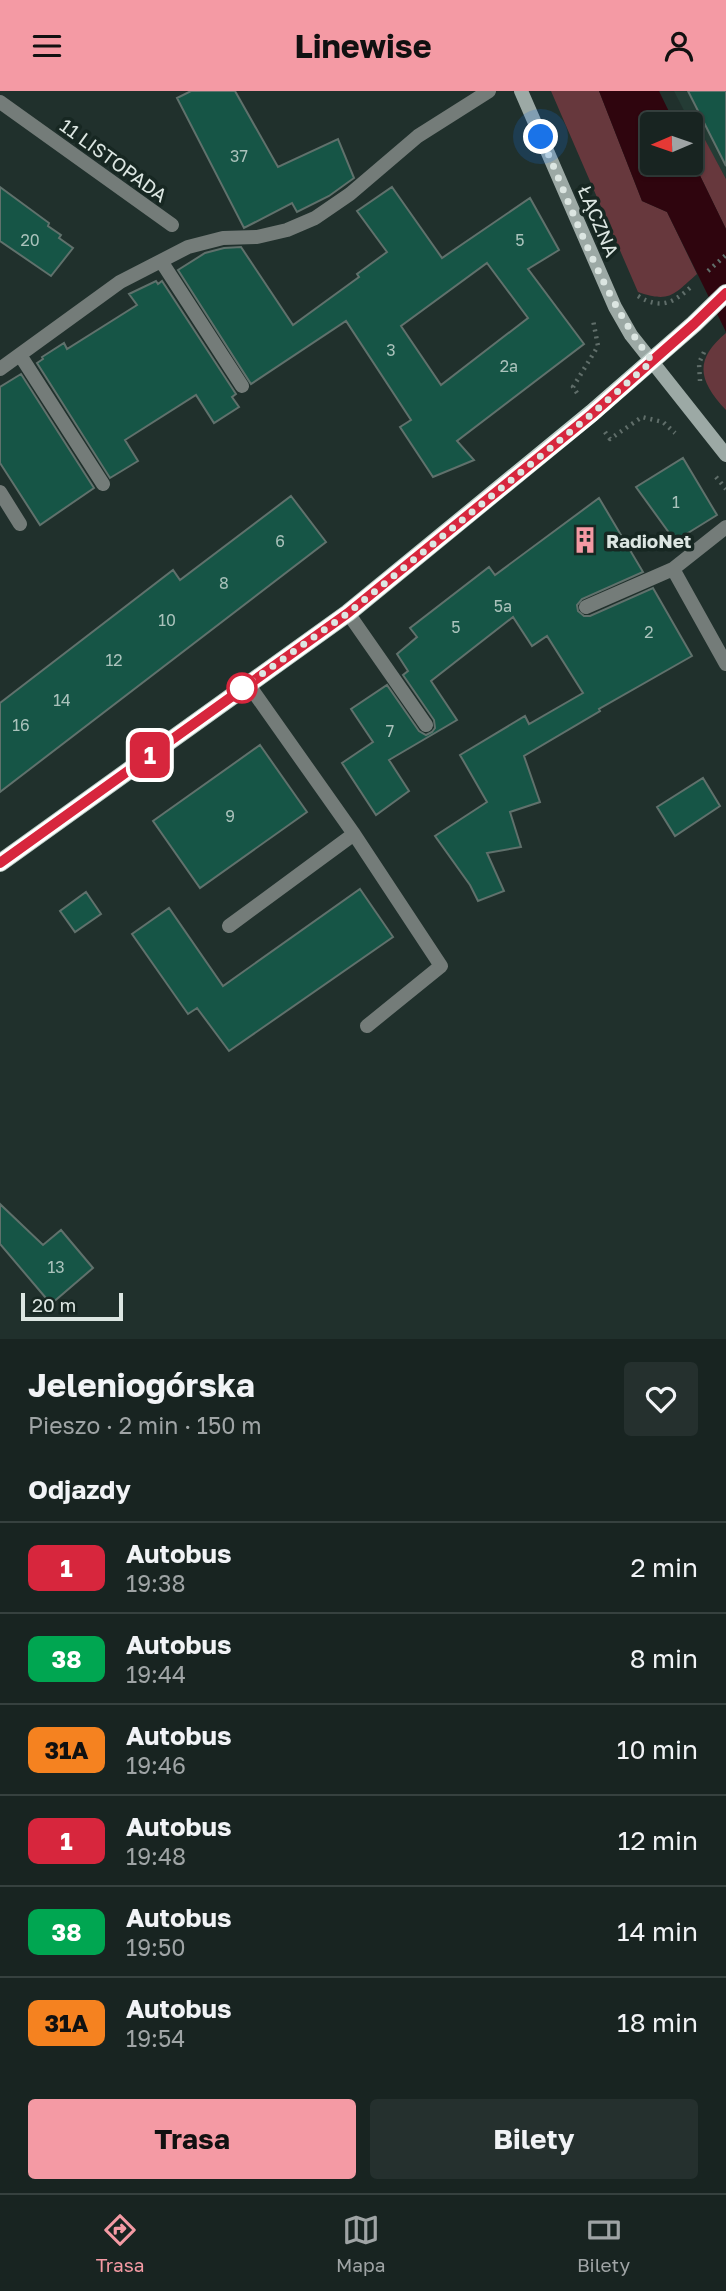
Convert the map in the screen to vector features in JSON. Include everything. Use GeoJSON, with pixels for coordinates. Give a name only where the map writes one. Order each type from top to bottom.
{"type":"FeatureCollection","features":[{"type":"Feature","properties":{"kind":"main road"},"geometry":{"type":"LineString","coordinates":[[0,863],[348,613],[572,430],[726,293]]}},
{"type":"Feature","properties":{"kind":"street"},"geometry":{"type":"LineString","coordinates":[[0,369],[120,282],[188,247],[223,238],[267,235],[315,218],[351,194],[418,136],[489,91]]}},
{"type":"Feature","properties":{"kind":"street","name":"ŁĄCZNA"},"geometry":{"type":"LineString","coordinates":[[522,91],[615,307],[631,335],[726,455]]}},
{"type":"Feature","properties":{"kind":"street","name":"11 LISTOPADA"},"geometry":{"type":"LineString","coordinates":[[0,102],[172,225]]}},
{"type":"Feature","properties":{"kind":"street"},"geometry":{"type":"LineString","coordinates":[[161,261],[242,386]]}},
{"type":"Feature","properties":{"kind":"street"},"geometry":{"type":"LineString","coordinates":[[20,355],[103,484]]}},
{"type":"Feature","properties":{"kind":"street"},"geometry":{"type":"LineString","coordinates":[[0,492],[20,524]]}},
{"type":"Feature","properties":{"kind":"street"},"geometry":{"type":"LineString","coordinates":[[586,607],[673,569],[726,527]]}},
{"type":"Feature","properties":{"kind":"street"},"geometry":{"type":"LineString","coordinates":[[673,569],[726,664]]}},
{"type":"Feature","properties":{"kind":"street"},"geometry":{"type":"LineString","coordinates":[[348,613],[426,725]]}},
{"type":"Feature","properties":{"kind":"street"},"geometry":{"type":"LineString","coordinates":[[248,684],[354,834],[441,966],[367,1025]]}},
{"type":"Feature","properties":{"kind":"street"},"geometry":{"type":"LineString","coordinates":[[229,926],[354,834]]}},
{"type":"Feature","properties":{"kind":"path"},"geometry":{"type":"LineString","coordinates":[[631,297],[635,295],[657,304],[677,299]]}},
{"type":"Feature","properties":{"kind":"path"},"geometry":{"type":"LineString","coordinates":[[577,393],[573,387],[598,345],[593,319],[599,316]]}},
{"type":"Feature","properties":{"kind":"path"},"geometry":{"type":"LineString","coordinates":[[704,388],[700,381],[699,363],[708,343]]}},
{"type":"Feature","properties":{"kind":"path"},"geometry":{"type":"LineString","coordinates":[[604,431],[610,439],[642,417],[663,422],[679,436]]}},
{"type":"Feature","properties":{"kind":"shaded area"},"geometry":{"type":"Polygon","coordinates":[[[551,91],[599,91],[642,201],[667,212],[697,274],[676,292],[657,297],[638,292],[551,91]]]}},
{"type":"Feature","properties":{"kind":"shaded area"},"geometry":{"type":"Polygon","coordinates":[[[599,91],[659,91],[669,112],[640,112],[640,175],[700,175],[726,229],[726,332],[667,212],[642,201],[599,91]]]}},
{"type":"Feature","properties":{"kind":"shaded area"},"geometry":{"type":"Polygon","coordinates":[[[674,91],[726,91],[726,179],[704,139],[704,112],[685,112],[674,91]]]}},
{"type":"Feature","properties":{"kind":"shaded area"},"geometry":{"type":"Polygon","coordinates":[[[704,138],[726,179],[726,229],[700,175],[704,175],[704,138]]]}},
{"type":"Feature","properties":{"kind":"shaded area"},"geometry":{"type":"Polygon","coordinates":[[[726,333],[726,410],[710,389],[703,370],[709,352],[726,333]]]}},
{"type":"Feature","properties":{"kind":"building"},"geometry":{"type":"Polygon","coordinates":[[[191,91],[235,91],[278,167],[338,139],[354,178],[329,196],[297,212],[292,203],[244,228],[177,98],[191,91]]]}},
{"type":"Feature","properties":{"kind":"building"},"geometry":{"type":"Polygon","coordinates":[[[688,91],[726,91],[726,166],[704,123],[704,112],[699,112],[688,91]]]}},
{"type":"Feature","properties":{"kind":"building"},"geometry":{"type":"Polygon","coordinates":[[[0,187],[49,223],[48,226],[61,235],[59,238],[73,248],[51,276],[0,241],[0,187]]]}},
{"type":"Feature","properties":{"kind":"building"},"geometry":{"type":"Polygon","coordinates":[[[392,187],[442,258],[530,198],[559,250],[528,269],[584,344],[457,441],[474,460],[433,477],[400,427],[411,420],[346,321],[251,384],[178,270],[205,253],[241,247],[293,325],[359,277],[357,274],[387,252],[357,211],[392,187]],[[487,263],[401,326],[441,385],[528,318],[487,263]]]}},
{"type":"Feature","properties":{"kind":"building"},"geometry":{"type":"Polygon","coordinates":[[[156,281],[158,284],[162,281],[236,394],[232,397],[239,407],[214,423],[196,395],[125,440],[138,461],[110,478],[37,363],[64,343],[67,349],[137,305],[129,294],[156,281]]]}},
{"type":"Feature","properties":{"kind":"building"},"geometry":{"type":"Polygon","coordinates":[[[21,374],[94,488],[40,525],[0,463],[0,387],[21,374]]]}},
{"type":"Feature","properties":{"kind":"building"},"geometry":{"type":"Polygon","coordinates":[[[683,458],[717,515],[675,541],[636,487],[683,458]]]}},
{"type":"Feature","properties":{"kind":"building"},"geometry":{"type":"Polygon","coordinates":[[[291,496],[326,542],[0,792],[0,703],[173,570],[180,580],[291,496]]]}},
{"type":"Feature","properties":{"kind":"building"},"geometry":{"type":"Polygon","coordinates":[[[599,498],[643,572],[582,599],[577,605],[578,611],[584,616],[590,616],[653,588],[692,656],[524,756],[540,802],[510,812],[521,847],[487,853],[504,891],[478,901],[470,885],[435,836],[487,802],[460,755],[525,716],[529,724],[583,693],[547,636],[532,646],[513,617],[431,681],[457,720],[389,760],[409,791],[376,815],[342,763],[373,742],[351,709],[387,685],[419,731],[426,735],[432,732],[435,728],[434,720],[403,675],[408,671],[397,654],[417,637],[410,628],[489,567],[495,575],[599,498]]]}},
{"type":"Feature","properties":{"kind":"building"},"geometry":{"type":"Polygon","coordinates":[[[260,745],[307,812],[200,888],[153,821],[260,745]]]}},
{"type":"Feature","properties":{"kind":"building"},"geometry":{"type":"Polygon","coordinates":[[[703,778],[720,806],[675,836],[657,807],[703,778]]]}},
{"type":"Feature","properties":{"kind":"building"},"geometry":{"type":"Polygon","coordinates":[[[360,889],[393,937],[229,1051],[197,1008],[188,1014],[132,934],[169,908],[223,986],[360,889]]]}},
{"type":"Feature","properties":{"kind":"building"},"geometry":{"type":"Polygon","coordinates":[[[86,892],[101,914],[75,932],[60,911],[86,892]]]}},
{"type":"Feature","properties":{"kind":"building"},"geometry":{"type":"Polygon","coordinates":[[[0,1204],[43,1245],[61,1230],[93,1268],[51,1304],[0,1244],[0,1204]]]}},
{"type":"Feature","properties":{"kind":"bus line","name":"1"},"geometry":{"type":"LineString","coordinates":[[0,863],[348,613],[592,414],[726,293]]}},
{"type":"Feature","properties":{"kind":"place","name":"RadioNet"},"geometry":{"type":"Point","coordinates":[585,540]}},
{"type":"Feature","properties":{"kind":"route"},"geometry":{"type":"LineString","coordinates":[[242,688],[348,613],[420,556],[652,361],[631,335],[615,307],[541,137]]}}]}
